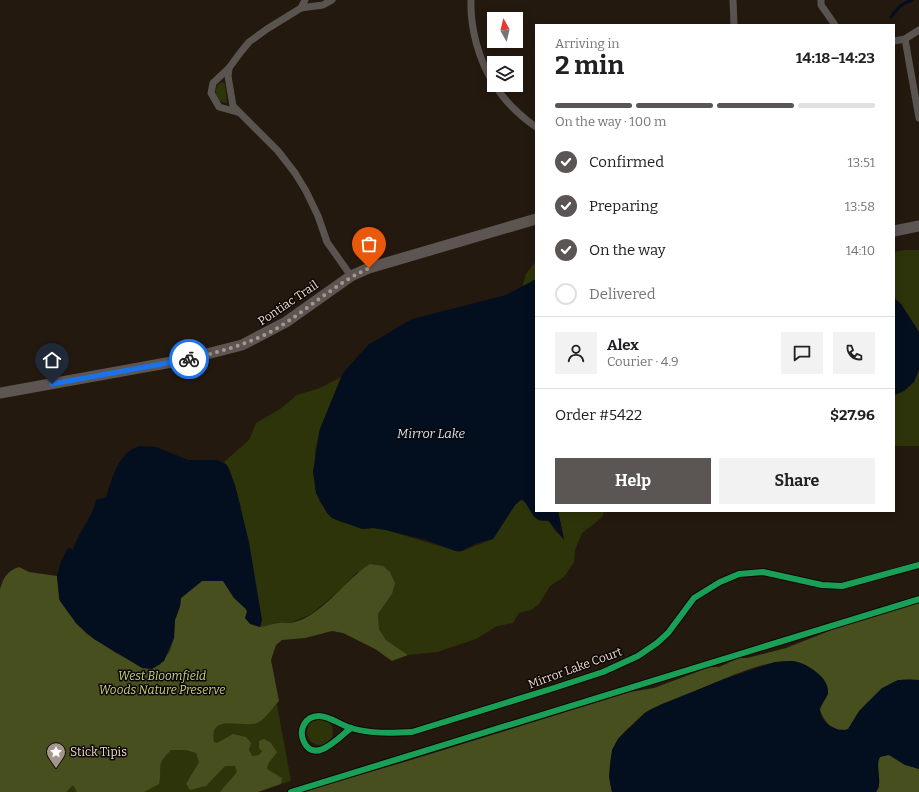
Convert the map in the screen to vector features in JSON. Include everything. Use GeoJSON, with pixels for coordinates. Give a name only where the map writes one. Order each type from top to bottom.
{"type":"FeatureCollection","features":[{"type":"Feature","properties":{"kind":"main road","name":"Pontiac Trail"},"geometry":{"type":"LineString","coordinates":[[0,393],[183,360],[242,345],[286,322],[351,276],[387,262],[535,219]]}},
{"type":"Feature","properties":{"kind":"main road"},"geometry":{"type":"LineString","coordinates":[[895,231],[919,226]]}},
{"type":"Feature","properties":{"kind":"street"},"geometry":{"type":"LineString","coordinates":[[301,8],[305,0]]}},
{"type":"Feature","properties":{"kind":"street"},"geometry":{"type":"LineString","coordinates":[[237,112],[219,107],[211,93],[213,83],[229,68],[249,42],[267,29],[301,8],[324,5],[332,0]]}},
{"type":"Feature","properties":{"kind":"street"},"geometry":{"type":"LineString","coordinates":[[470,0],[470,10],[478,46],[487,74]]}},
{"type":"Feature","properties":{"kind":"street"},"geometry":{"type":"LineString","coordinates":[[733,0],[734,24]]}},
{"type":"Feature","properties":{"kind":"street"},"geometry":{"type":"LineString","coordinates":[[821,0],[821,5],[834,24]]}},
{"type":"Feature","properties":{"kind":"street"},"geometry":{"type":"LineString","coordinates":[[895,41],[905,39],[919,30]]}},
{"type":"Feature","properties":{"kind":"street"},"geometry":{"type":"LineString","coordinates":[[905,39],[919,118]]}},
{"type":"Feature","properties":{"kind":"street"},"geometry":{"type":"LineString","coordinates":[[229,68],[229,92],[237,112],[266,139],[294,173],[309,197],[327,242],[351,276]]}},
{"type":"Feature","properties":{"kind":"street"},"geometry":{"type":"LineString","coordinates":[[499,92],[522,117],[535,125]]}},
{"type":"Feature","properties":{"kind":"street","name":"Mirror Lake Court"},"geometry":{"type":"LineString","coordinates":[[351,728],[339,736],[329,747],[320,750],[312,750],[305,744],[301,736],[303,726],[309,718],[318,716],[325,717],[351,728],[390,733],[412,732],[603,672],[638,656],[657,643],[668,633],[694,598],[720,582],[739,574],[763,572],[822,585],[842,586],[919,565]]}},
{"type":"Feature","properties":{"kind":"green space"},"geometry":{"type":"Polygon","coordinates":[[[222,82],[225,84],[226,103],[219,101],[215,95],[217,85],[222,82]]]}},
{"type":"Feature","properties":{"kind":"green space"},"geometry":{"type":"Polygon","coordinates":[[[919,250],[919,332],[901,304],[895,299],[895,252],[919,250]]]}},
{"type":"Feature","properties":{"kind":"green space"},"geometry":{"type":"Polygon","coordinates":[[[535,262],[535,280],[522,288],[526,274],[535,262]]]}},
{"type":"Feature","properties":{"kind":"green space"},"geometry":{"type":"Polygon","coordinates":[[[919,370],[919,446],[895,446],[895,395],[910,386],[919,370]]]}},
{"type":"Feature","properties":{"kind":"green space"},"geometry":{"type":"Polygon","coordinates":[[[341,377],[320,429],[315,451],[315,489],[320,502],[332,518],[366,529],[373,528],[386,530],[459,552],[493,539],[515,505],[520,500],[528,505],[534,517],[538,520],[549,521],[555,531],[564,538],[558,512],[604,512],[603,516],[582,533],[575,550],[574,562],[564,577],[550,586],[539,604],[531,610],[519,613],[513,623],[497,626],[476,639],[437,652],[408,655],[386,640],[379,629],[378,614],[392,594],[357,572],[339,591],[311,614],[290,623],[278,622],[263,628],[291,781],[255,792],[0,792],[241,507],[230,470],[224,462],[249,440],[256,423],[280,409],[297,395],[320,388],[341,377]]]}},
{"type":"Feature","properties":{"kind":"green space","name":"West Bloomfield Woods Nature Preserve"},"geometry":{"type":"Polygon","coordinates":[[[370,564],[383,566],[390,572],[395,583],[392,594],[378,614],[379,629],[386,640],[408,655],[392,661],[375,649],[343,633],[332,631],[305,638],[282,640],[276,645],[271,660],[279,701],[259,722],[253,724],[222,724],[217,727],[214,733],[214,742],[217,743],[233,734],[246,737],[251,743],[249,750],[252,756],[259,755],[262,751],[259,748],[259,741],[264,739],[271,743],[277,752],[268,764],[267,769],[282,778],[281,784],[258,792],[220,792],[237,772],[235,766],[225,766],[206,786],[190,790],[186,784],[199,762],[196,753],[186,750],[171,750],[161,763],[159,784],[144,792],[77,792],[73,785],[66,792],[0,792],[0,589],[5,578],[12,570],[19,567],[29,572],[57,576],[59,599],[76,623],[87,634],[116,653],[145,668],[152,669],[160,665],[170,651],[174,638],[175,620],[180,607],[181,598],[202,581],[223,581],[234,598],[246,609],[247,612],[245,618],[255,625],[263,627],[279,623],[290,623],[301,620],[312,614],[322,607],[351,579],[370,564]]]}},
{"type":"Feature","properties":{"kind":"green space"},"geometry":{"type":"Polygon","coordinates":[[[919,602],[919,680],[905,679],[890,684],[865,705],[851,727],[844,731],[835,730],[827,723],[821,713],[820,709],[828,693],[816,674],[808,666],[797,662],[785,661],[755,667],[738,673],[646,712],[619,737],[612,752],[610,779],[612,792],[301,792],[411,760],[630,692],[654,688],[710,667],[719,667],[739,658],[747,658],[786,648],[839,627],[919,602]]]}},
{"type":"Feature","properties":{"kind":"green space"},"geometry":{"type":"Polygon","coordinates":[[[320,719],[329,723],[333,732],[329,741],[320,745],[311,741],[307,732],[311,723],[320,719]]]}},
{"type":"Feature","properties":{"kind":"green space"},"geometry":{"type":"Polygon","coordinates":[[[883,755],[892,756],[919,769],[919,792],[876,792],[879,787],[878,761],[883,755]]]}},
{"type":"Feature","properties":{"kind":"water","name":"Mirror Lake"},"geometry":{"type":"Polygon","coordinates":[[[535,280],[535,512],[558,512],[564,540],[549,521],[539,520],[536,518],[522,499],[515,505],[493,539],[477,543],[462,551],[456,551],[426,540],[386,530],[373,528],[362,529],[332,518],[327,513],[316,493],[313,471],[320,429],[343,373],[368,345],[412,319],[506,295],[535,280]]]}},
{"type":"Feature","properties":{"kind":"water"},"geometry":{"type":"Polygon","coordinates":[[[895,299],[901,304],[919,332],[919,370],[914,382],[904,391],[895,395],[895,299]]]}},
{"type":"Feature","properties":{"kind":"water"},"geometry":{"type":"Polygon","coordinates":[[[139,446],[156,447],[188,460],[217,460],[227,465],[235,485],[249,542],[262,620],[260,627],[250,624],[245,618],[247,612],[246,609],[234,598],[223,581],[202,581],[181,598],[175,620],[174,638],[164,661],[152,669],[142,668],[94,639],[76,623],[60,601],[57,576],[61,561],[68,548],[73,549],[92,512],[96,500],[106,497],[114,474],[121,460],[139,446]]]}},
{"type":"Feature","properties":{"kind":"water"},"geometry":{"type":"Polygon","coordinates":[[[793,661],[810,667],[825,681],[828,692],[820,709],[820,714],[826,722],[834,728],[844,730],[848,729],[859,711],[882,688],[898,680],[919,680],[919,769],[905,765],[889,755],[880,757],[878,761],[879,783],[876,792],[612,792],[609,777],[612,750],[618,739],[645,713],[662,704],[722,680],[775,662],[793,661]]]}},
{"type":"Feature","properties":{"kind":"waterway"},"geometry":{"type":"LineString","coordinates":[[891,17],[900,6],[912,0]]}},
{"type":"Feature","properties":{"kind":"cycle path"},"geometry":{"type":"LineString","coordinates":[[351,728],[328,747],[321,750],[314,751],[309,748],[302,737],[302,728],[304,724],[310,718],[319,716],[327,717],[358,730],[389,733],[412,732],[603,672],[638,656],[657,643],[668,633],[694,598],[720,582],[739,574],[763,572],[822,585],[842,586],[919,565]]}},
{"type":"Feature","properties":{"kind":"cycle path"},"geometry":{"type":"LineString","coordinates":[[291,792],[919,599]]}},
{"type":"Feature","properties":{"kind":"way so far"},"geometry":{"type":"LineString","coordinates":[[189,359],[218,353],[262,336],[286,322],[351,276],[369,268]]}},
{"type":"Feature","properties":{"kind":"place","name":"Stick Tipis"},"geometry":{"type":"Point","coordinates":[56,769]}},
{"type":"Feature","properties":{"kind":"route"},"geometry":{"type":"LineString","coordinates":[[52,384],[189,359]]}}]}
